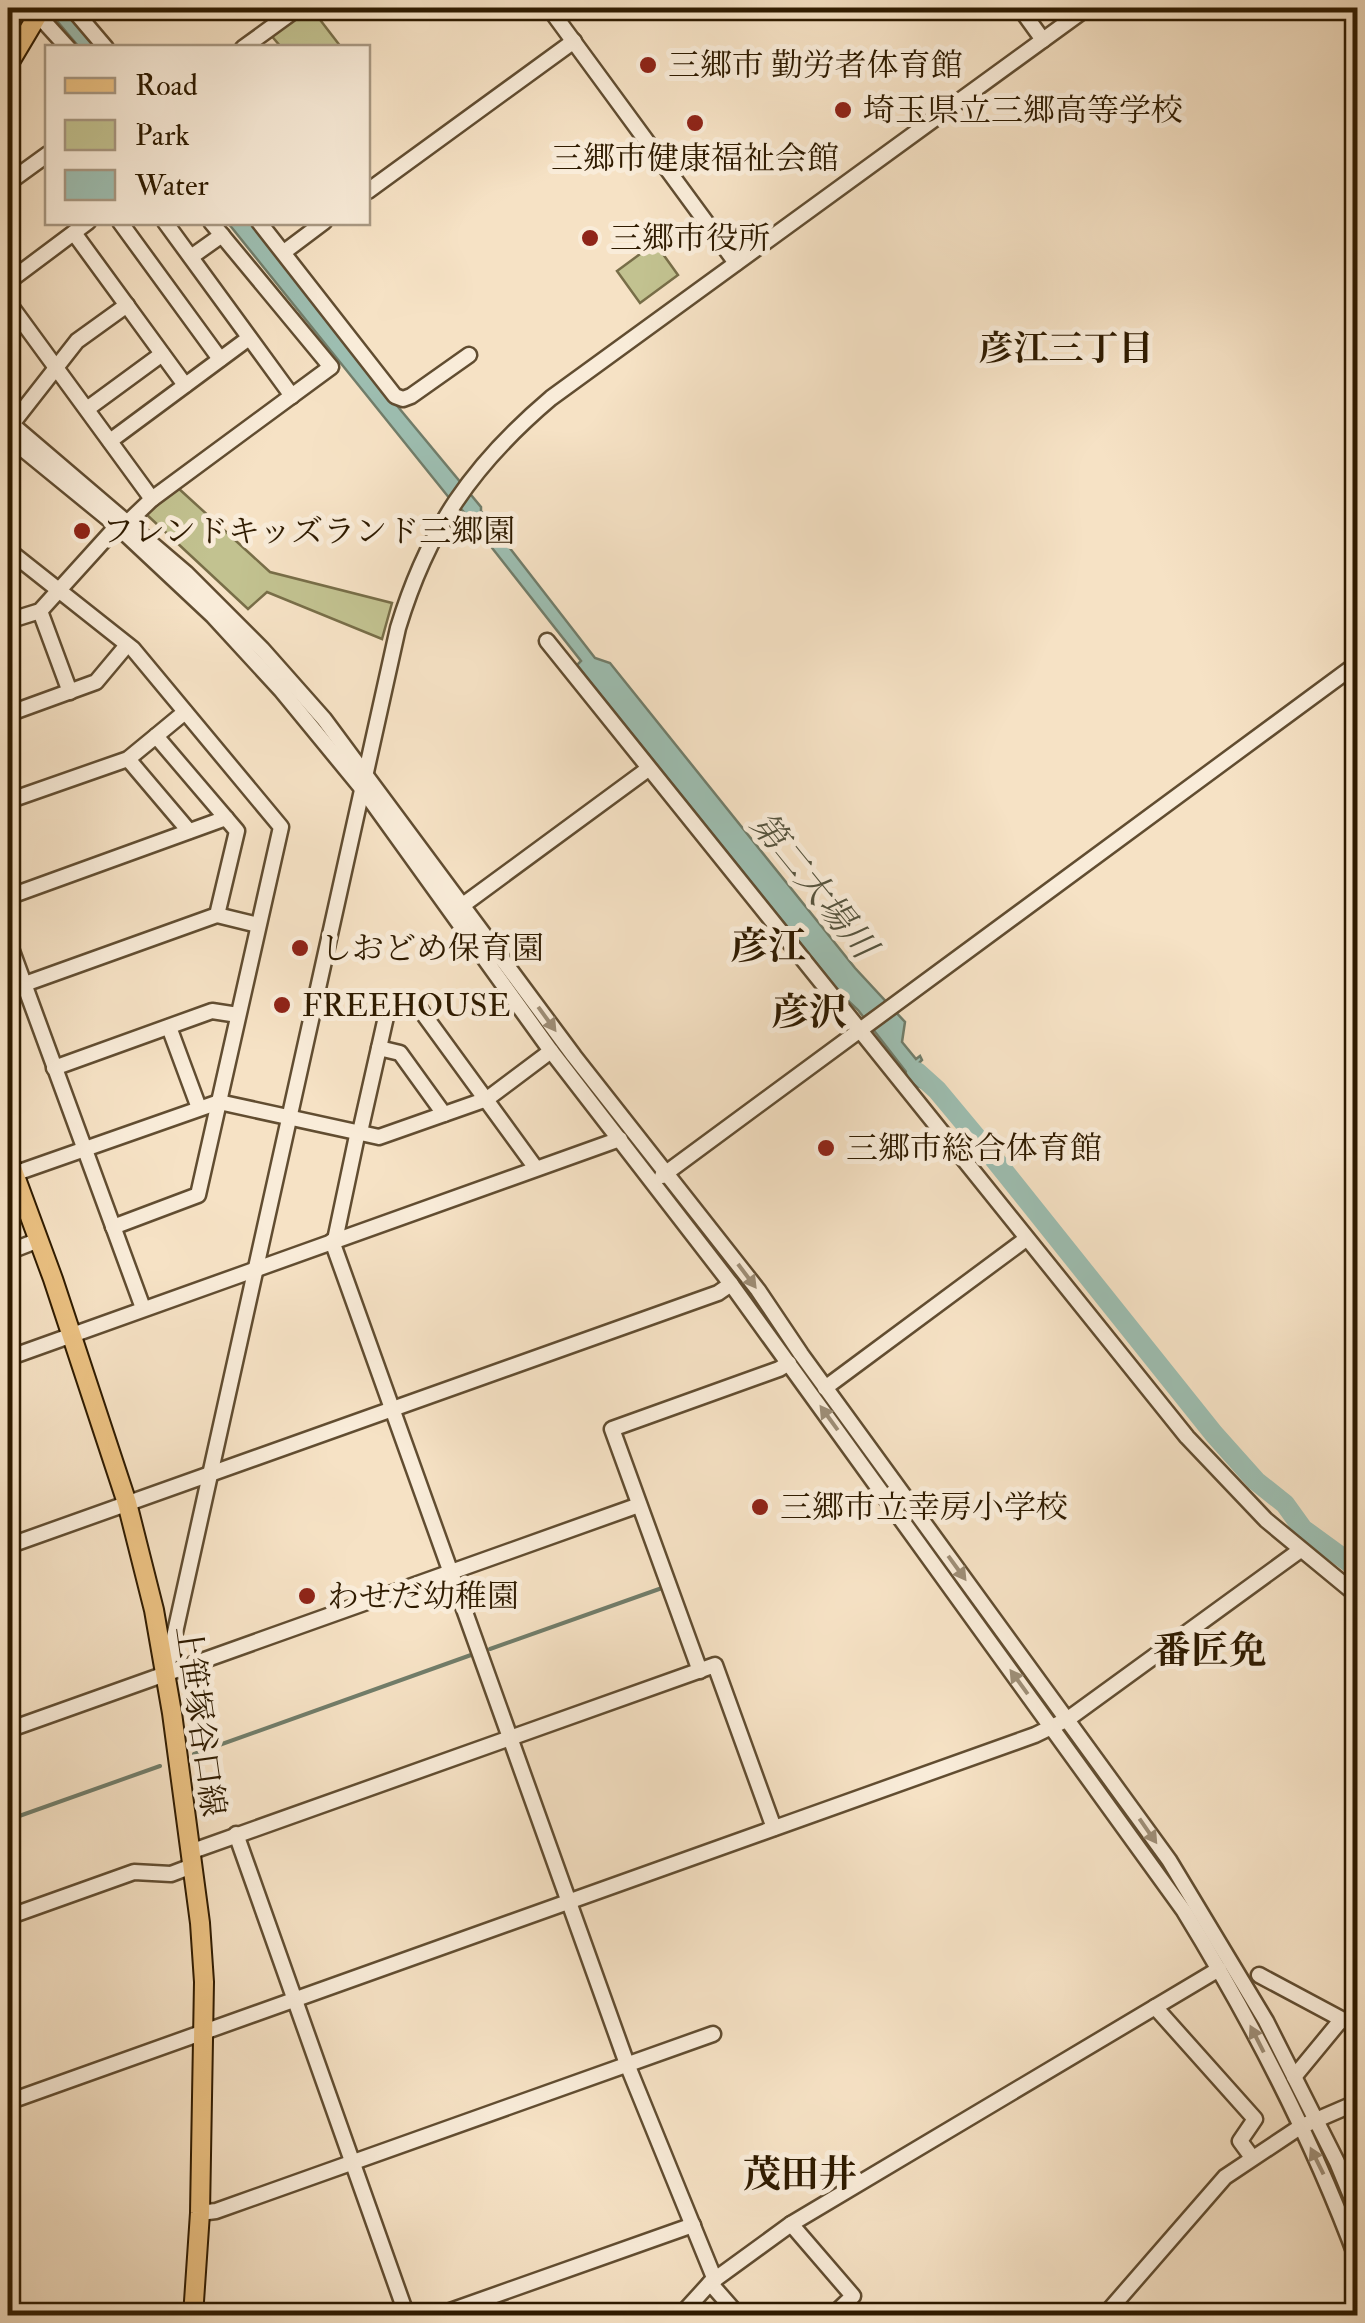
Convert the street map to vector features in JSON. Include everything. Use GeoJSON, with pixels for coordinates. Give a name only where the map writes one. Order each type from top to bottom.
{"type":"FeatureCollection","features":[{"type":"Feature","properties":{"kind":"main road"},"geometry":{"type":"LineString","coordinates":[[8,65],[40,10]]}},
{"type":"Feature","properties":{"kind":"main road","name":"上笹塚谷口線"},"geometry":{"type":"LineString","coordinates":[[10,1169],[72,1334],[127,1503],[166,1674],[200,1922],[204,2031],[200,2213],[193,2316]]}},
{"type":"Feature","properties":{"kind":"street"},"geometry":{"type":"LineString","coordinates":[[72,8],[103,45]]}},
{"type":"Feature","properties":{"kind":"street"},"geometry":{"type":"LineString","coordinates":[[246,45],[298,8]]}},
{"type":"Feature","properties":{"kind":"street"},"geometry":{"type":"LineString","coordinates":[[549,8],[736,263]]}},
{"type":"Feature","properties":{"kind":"street"},"geometry":{"type":"LineString","coordinates":[[1020,8],[1043,40]]}},
{"type":"Feature","properties":{"kind":"street"},"geometry":{"type":"LineString","coordinates":[[166,1674],[405,604],[445,514],[507,437],[551,398],[1088,8]]}},
{"type":"Feature","properties":{"kind":"street"},"geometry":{"type":"LineString","coordinates":[[40,10],[66,45]]}},
{"type":"Feature","properties":{"kind":"street"},"geometry":{"type":"LineString","coordinates":[[370,190],[574,42]]}},
{"type":"Feature","properties":{"kind":"street"},"geometry":{"type":"LineString","coordinates":[[8,183],[45,156]]}},
{"type":"Feature","properties":{"kind":"street"},"geometry":{"type":"LineString","coordinates":[[8,282],[84,225]]}},
{"type":"Feature","properties":{"kind":"street"},"geometry":{"type":"LineString","coordinates":[[122,225],[220,359]]}},
{"type":"Feature","properties":{"kind":"street"},"geometry":{"type":"LineString","coordinates":[[167,225],[292,396]]}},
{"type":"Feature","properties":{"kind":"street"},"geometry":{"type":"LineString","coordinates":[[8,620],[40,611],[152,499],[331,367],[214,225]]}},
{"type":"Feature","properties":{"kind":"street"},"geometry":{"type":"LineString","coordinates":[[261,225],[396,396],[411,396],[469,354]]}},
{"type":"Feature","properties":{"kind":"street"},"geometry":{"type":"LineString","coordinates":[[284,252],[320,225]]}},
{"type":"Feature","properties":{"kind":"street"},"geometry":{"type":"LineString","coordinates":[[74,233],[185,385]]}},
{"type":"Feature","properties":{"kind":"street"},"geometry":{"type":"LineString","coordinates":[[191,257],[222,235]]}},
{"type":"Feature","properties":{"kind":"street"},"geometry":{"type":"LineString","coordinates":[[8,302],[152,499]]}},
{"type":"Feature","properties":{"kind":"street"},"geometry":{"type":"LineString","coordinates":[[127,305],[78,341],[9,428],[222,608],[366,771],[574,1056],[758,1290],[1169,1860],[1241,1976],[1316,2119],[1358,2213]]}},
{"type":"Feature","properties":{"kind":"street"},"geometry":{"type":"LineString","coordinates":[[110,441],[249,338]]}},
{"type":"Feature","properties":{"kind":"street"},"geometry":{"type":"LineString","coordinates":[[86,408],[162,354]]}},
{"type":"Feature","properties":{"kind":"street"},"geometry":{"type":"LineString","coordinates":[[123,524],[281,690],[364,791],[551,1051],[732,1284],[1157,1871],[1219,1968],[1300,2126],[1358,2262]]}},
{"type":"Feature","properties":{"kind":"street"},"geometry":{"type":"LineString","coordinates":[[8,550],[126,645],[280,825],[198,1195],[113,1227]]}},
{"type":"Feature","properties":{"kind":"street"},"geometry":{"type":"LineString","coordinates":[[40,611],[70,692]]}},
{"type":"Feature","properties":{"kind":"street"},"geometry":{"type":"LineString","coordinates":[[546,642],[863,1027],[1026,1239],[1187,1437],[1299,1550],[1358,1596]]}},
{"type":"Feature","properties":{"kind":"street"},"geometry":{"type":"LineString","coordinates":[[8,714],[96,682],[126,645]]}},
{"type":"Feature","properties":{"kind":"street"},"geometry":{"type":"LineString","coordinates":[[653,1183],[1358,663]]}},
{"type":"Feature","properties":{"kind":"street"},"geometry":{"type":"LineString","coordinates":[[8,801],[128,759],[185,712]]}},
{"type":"Feature","properties":{"kind":"street"},"geometry":{"type":"LineString","coordinates":[[156,736],[237,831],[217,915]]}},
{"type":"Feature","properties":{"kind":"street"},"geometry":{"type":"LineString","coordinates":[[128,759],[188,832]]}},
{"type":"Feature","properties":{"kind":"street"},"geometry":{"type":"LineString","coordinates":[[463,905],[648,769]]}},
{"type":"Feature","properties":{"kind":"street"},"geometry":{"type":"LineString","coordinates":[[8,897],[226,818]]}},
{"type":"Feature","properties":{"kind":"street"},"geometry":{"type":"LineString","coordinates":[[8,990],[217,915],[258,926]]}},
{"type":"Feature","properties":{"kind":"street"},"geometry":{"type":"LineString","coordinates":[[8,940],[143,1308]]}},
{"type":"Feature","properties":{"kind":"street"},"geometry":{"type":"LineString","coordinates":[[535,1167],[414,1001],[388,1008],[334,1240],[627,2064],[713,2281],[739,2316]]}},
{"type":"Feature","properties":{"kind":"street"},"geometry":{"type":"LineString","coordinates":[[54,1068],[212,1011],[238,1015]]}},
{"type":"Feature","properties":{"kind":"street"},"geometry":{"type":"LineString","coordinates":[[169,1026],[198,1108]]}},
{"type":"Feature","properties":{"kind":"street"},"geometry":{"type":"LineString","coordinates":[[379,1048],[400,1054],[444,1114]]}},
{"type":"Feature","properties":{"kind":"street"},"geometry":{"type":"LineString","coordinates":[[10,1169],[219,1102],[380,1136],[486,1099],[551,1051]]}},
{"type":"Feature","properties":{"kind":"street"},"geometry":{"type":"LineString","coordinates":[[8,1358],[620,1139]]}},
{"type":"Feature","properties":{"kind":"street"},"geometry":{"type":"LineString","coordinates":[[825,1388],[1026,1239]]}},
{"type":"Feature","properties":{"kind":"street"},"geometry":{"type":"LineString","coordinates":[[8,1252],[39,1240]]}},
{"type":"Feature","properties":{"kind":"street"},"geometry":{"type":"LineString","coordinates":[[8,1546],[718,1293],[732,1284]]}},
{"type":"Feature","properties":{"kind":"street"},"geometry":{"type":"LineString","coordinates":[[700,1671],[612,1429],[779,1369],[788,1362]]}},
{"type":"Feature","properties":{"kind":"street"},"geometry":{"type":"LineString","coordinates":[[8,1730],[640,1505]]}},
{"type":"Feature","properties":{"kind":"street"},"geometry":{"type":"LineString","coordinates":[[8,2102],[1052,1727],[1299,1550]]}},
{"type":"Feature","properties":{"kind":"street"},"geometry":{"type":"LineString","coordinates":[[8,1917],[134,1872],[171,1874],[236,1834],[715,1665],[774,1828]]}},
{"type":"Feature","properties":{"kind":"street"},"geometry":{"type":"LineString","coordinates":[[236,1834],[407,2316]]}},
{"type":"Feature","properties":{"kind":"street"},"geometry":{"type":"LineString","coordinates":[[680,2316],[713,2281],[791,2224],[1219,1968]]}},
{"type":"Feature","properties":{"kind":"street"},"geometry":{"type":"LineString","coordinates":[[1259,1975],[1338,2023],[1358,2028]]}},
{"type":"Feature","properties":{"kind":"street"},"geometry":{"type":"LineString","coordinates":[[1155,2007],[1255,2119],[1240,2141],[1251,2156]]}},
{"type":"Feature","properties":{"kind":"street"},"geometry":{"type":"LineString","coordinates":[[1294,2077],[1338,2023]]}},
{"type":"Feature","properties":{"kind":"street"},"geometry":{"type":"LineString","coordinates":[[200,2213],[211,2213],[713,2034]]}},
{"type":"Feature","properties":{"kind":"street"},"geometry":{"type":"LineString","coordinates":[[1104,2316],[1225,2177],[1300,2126],[1358,2102]]}},
{"type":"Feature","properties":{"kind":"street"},"geometry":{"type":"LineString","coordinates":[[791,2224],[853,2296],[832,2316]]}},
{"type":"Feature","properties":{"kind":"street"},"geometry":{"type":"LineString","coordinates":[[436,2316],[693,2225]]}},
{"type":"Feature","properties":{"kind":"green space"},"geometry":{"type":"Polygon","coordinates":[[[311,8],[339,45],[279,45],[270,34],[311,8]]]}},
{"type":"Feature","properties":{"kind":"green space"},"geometry":{"type":"Polygon","coordinates":[[[655,243],[678,275],[640,303],[617,271],[655,243]]]}},
{"type":"Feature","properties":{"kind":"green space"},"geometry":{"type":"Polygon","coordinates":[[[177,487],[270,572],[392,603],[382,639],[267,592],[248,609],[146,514],[177,487]]]}},
{"type":"Feature","properties":{"kind":"water"},"geometry":{"type":"Polygon","coordinates":[[[46,8],[65,8],[101,45],[77,45],[46,8]]]}},
{"type":"Feature","properties":{"kind":"water"},"geometry":{"type":"Polygon","coordinates":[[[230,225],[255,225],[481,507],[595,658],[610,663],[855,968],[905,1022],[902,1042],[916,1059],[920,1056],[919,1063],[936,1085],[932,1091],[917,1086],[842,995],[577,665],[581,661],[230,225]]]}},
{"type":"Feature","properties":{"kind":"waterway","name":"第二大場川"},"geometry":{"type":"LineString","coordinates":[[917,1072],[987,1150],[1214,1434],[1256,1481],[1285,1504],[1303,1529],[1358,1569]]}},
{"type":"Feature","properties":{"kind":"waterway"},"geometry":{"type":"LineString","coordinates":[[490,1649],[662,1588]]}},
{"type":"Feature","properties":{"kind":"waterway"},"geometry":{"type":"LineString","coordinates":[[194,1754],[471,1655]]}},
{"type":"Feature","properties":{"kind":"waterway"},"geometry":{"type":"LineString","coordinates":[[8,1820],[160,1766]]}},
{"type":"Feature","properties":{"kind":"waterway"},"geometry":{"type":"LineString","coordinates":[[1269,1988],[1286,1997]]}},
{"type":"Feature","properties":{"kind":"place","name":"三郷市 勤労者体育館"},"geometry":{"type":"Point","coordinates":[648,65]}},
{"type":"Feature","properties":{"kind":"place","name":"埼玉県立三郷高等学校"},"geometry":{"type":"Point","coordinates":[843,110]}},
{"type":"Feature","properties":{"kind":"place","name":"三郷市健康福祉会館"},"geometry":{"type":"Point","coordinates":[695,123]}},
{"type":"Feature","properties":{"kind":"place","name":"三郷市役所"},"geometry":{"type":"Point","coordinates":[590,238]}},
{"type":"Feature","properties":{"kind":"place","name":"フレンドキッズランド三郷園"},"geometry":{"type":"Point","coordinates":[82,531]}},
{"type":"Feature","properties":{"kind":"place","name":"しおどめ保育園"},"geometry":{"type":"Point","coordinates":[300,948]}},
{"type":"Feature","properties":{"kind":"place","name":"FREEHOUSE"},"geometry":{"type":"Point","coordinates":[282,1005]}},
{"type":"Feature","properties":{"kind":"place","name":"三郷市総合体育館"},"geometry":{"type":"Point","coordinates":[826,1148]}},
{"type":"Feature","properties":{"kind":"place","name":"三郷市立幸房小学校"},"geometry":{"type":"Point","coordinates":[760,1507]}},
{"type":"Feature","properties":{"kind":"place","name":"わせだ幼稚園"},"geometry":{"type":"Point","coordinates":[307,1596]}},
{"type":"Feature","properties":{"kind":"district","name":"彦江三丁目"},"geometry":{"type":"Point","coordinates":[1066,348]}},
{"type":"Feature","properties":{"kind":"district","name":"彦江"},"geometry":{"type":"Point","coordinates":[768,946]}},
{"type":"Feature","properties":{"kind":"district","name":"彦沢"},"geometry":{"type":"Point","coordinates":[809,1012]}},
{"type":"Feature","properties":{"kind":"district","name":"番匠免"},"geometry":{"type":"Point","coordinates":[1210,1650]}},
{"type":"Feature","properties":{"kind":"district","name":"茂田井"},"geometry":{"type":"Point","coordinates":[800,2174]}}]}
